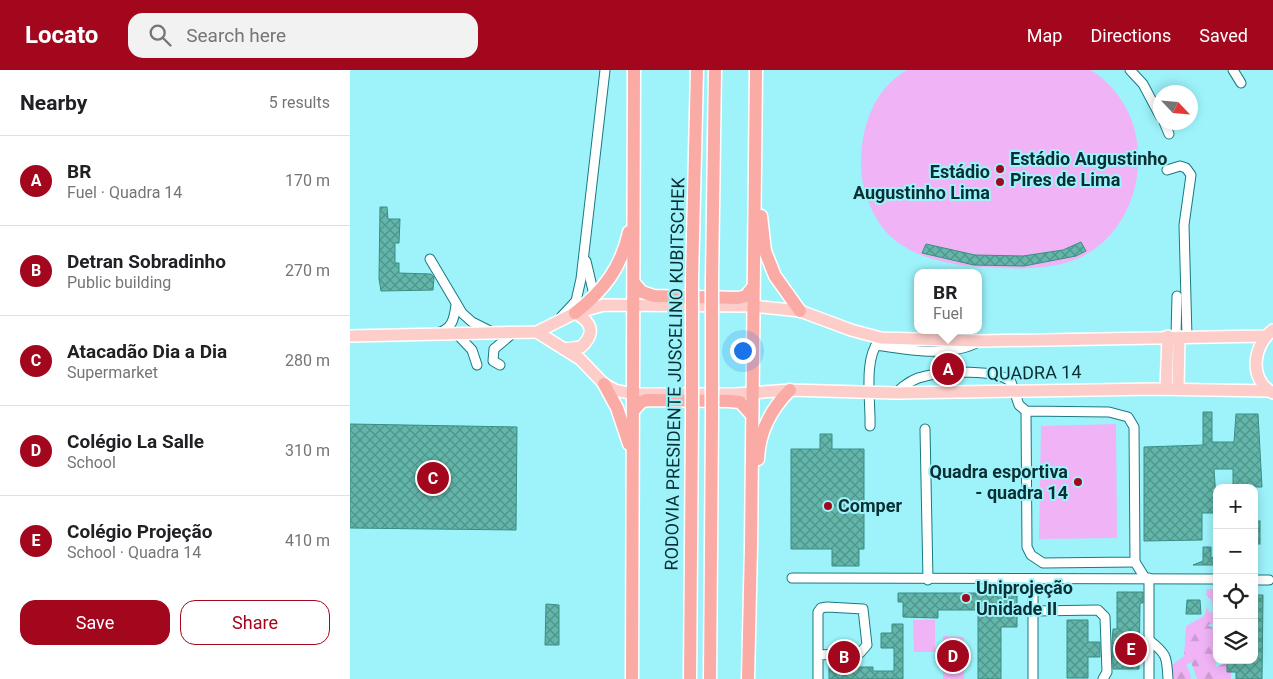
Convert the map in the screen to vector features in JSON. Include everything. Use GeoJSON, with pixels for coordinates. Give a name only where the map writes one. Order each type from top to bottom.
{"type":"FeatureCollection","features":[{"type":"Feature","properties":{"kind":"highway"},"geometry":{"type":"LineString","coordinates":[[632,679],[634,70]]}},
{"type":"Feature","properties":{"kind":"highway","name":"RODOVIA PRESIDENTE JUSCELINO KUBITSCHEK"},"geometry":{"type":"LineString","coordinates":[[690,679],[692,278],[697,70]]}},
{"type":"Feature","properties":{"kind":"highway","name":"RODOVIA PRESIDENTE JUSCELINO KUBITSCHEK"},"geometry":{"type":"LineString","coordinates":[[710,679],[715,70]]}},
{"type":"Feature","properties":{"kind":"highway"},"geometry":{"type":"LineString","coordinates":[[748,679],[756,70]]}},
{"type":"Feature","properties":{"kind":"highway"},"geometry":{"type":"LineString","coordinates":[[755,158],[765,251],[775,276],[800,311]]}},
{"type":"Feature","properties":{"kind":"highway"},"geometry":{"type":"LineString","coordinates":[[575,313],[596,302],[620,264],[634,205]]}},
{"type":"Feature","properties":{"kind":"highway"},"geometry":{"type":"LineString","coordinates":[[634,283],[645,293],[674,298],[738,298],[746,296],[753,287]]}},
{"type":"Feature","properties":{"kind":"highway"},"geometry":{"type":"LineString","coordinates":[[633,378],[650,394]]}},
{"type":"Feature","properties":{"kind":"highway"},"geometry":{"type":"LineString","coordinates":[[604,384],[617,408],[633,460]]}},
{"type":"Feature","properties":{"kind":"highway"},"geometry":{"type":"LineString","coordinates":[[751,546],[757,506],[758,448],[766,420],[780,399],[790,390]]}},
{"type":"Feature","properties":{"kind":"highway"},"geometry":{"type":"LineString","coordinates":[[633,411],[641,402],[647,400],[729,401],[740,402],[751,414]]}},
{"type":"Feature","properties":{"kind":"main road"},"geometry":{"type":"LineString","coordinates":[[596,302],[634,306],[753,306],[800,311],[878,342],[1178,337],[1269,333]]}},
{"type":"Feature","properties":{"kind":"main road"},"geometry":{"type":"LineString","coordinates":[[350,336],[537,332],[575,313],[588,321],[592,328],[591,335],[581,347],[564,349]]}},
{"type":"Feature","properties":{"kind":"main road"},"geometry":{"type":"LineString","coordinates":[[537,332],[580,359],[604,384]]}},
{"type":"Feature","properties":{"kind":"main road"},"geometry":{"type":"LineString","coordinates":[[1269,333],[1259,346],[1256,364],[1261,382],[1271,392]]}},
{"type":"Feature","properties":{"kind":"main road"},"geometry":{"type":"LineString","coordinates":[[1166,390],[1178,337]]}},
{"type":"Feature","properties":{"kind":"main road"},"geometry":{"type":"LineString","coordinates":[[1178,337],[1178,390]]}},
{"type":"Feature","properties":{"kind":"main road","name":"QUADRA 14"},"geometry":{"type":"LineString","coordinates":[[604,384],[615,390],[633,394],[752,393],[790,390],[871,393],[1014,390],[1271,392]]}},
{"type":"Feature","properties":{"kind":"street"},"geometry":{"type":"LineString","coordinates":[[558,320],[572,307],[579,293],[605,70]]}},
{"type":"Feature","properties":{"kind":"street"},"geometry":{"type":"LineString","coordinates":[[1130,70],[1143,84],[1153,103]]}},
{"type":"Feature","properties":{"kind":"street"},"geometry":{"type":"LineString","coordinates":[[1233,70],[1241,83]]}},
{"type":"Feature","properties":{"kind":"street"},"geometry":{"type":"LineString","coordinates":[[1167,130],[1169,134]]}},
{"type":"Feature","properties":{"kind":"street"},"geometry":{"type":"LineString","coordinates":[[1167,170],[1180,166],[1186,168],[1190,175],[1184,225],[1178,337]]}},
{"type":"Feature","properties":{"kind":"street"},"geometry":{"type":"LineString","coordinates":[[584,251],[596,302]]}},
{"type":"Feature","properties":{"kind":"street"},"geometry":{"type":"LineString","coordinates":[[430,259],[453,295],[456,306],[454,319],[450,327],[433,335]]}},
{"type":"Feature","properties":{"kind":"street"},"geometry":{"type":"LineString","coordinates":[[1177,296],[1178,337]]}},
{"type":"Feature","properties":{"kind":"street"},"geometry":{"type":"LineString","coordinates":[[456,306],[472,322],[494,334]]}},
{"type":"Feature","properties":{"kind":"street"},"geometry":{"type":"LineString","coordinates":[[500,365],[493,361],[494,349],[513,333]]}},
{"type":"Feature","properties":{"kind":"street"},"geometry":{"type":"LineString","coordinates":[[457,334],[472,350],[477,365]]}},
{"type":"Feature","properties":{"kind":"street"},"geometry":{"type":"LineString","coordinates":[[870,426],[870,364],[878,342]]}},
{"type":"Feature","properties":{"kind":"street"},"geometry":{"type":"LineString","coordinates":[[896,393],[904,385],[916,379],[944,373],[969,373],[1002,377],[1011,382],[1019,405],[1026,412],[1027,547],[1031,555],[1043,563],[1135,562]]}},
{"type":"Feature","properties":{"kind":"street"},"geometry":{"type":"LineString","coordinates":[[1026,412],[1109,412],[1121,414],[1132,422],[1134,438],[1135,562],[1147,578],[1150,679]]}},
{"type":"Feature","properties":{"kind":"street"},"geometry":{"type":"LineString","coordinates":[[925,429],[928,580]]}},
{"type":"Feature","properties":{"kind":"street"},"geometry":{"type":"LineString","coordinates":[[792,578],[928,580],[1213,579]]}},
{"type":"Feature","properties":{"kind":"street"},"geometry":{"type":"LineString","coordinates":[[1033,579],[1033,679]]}},
{"type":"Feature","properties":{"kind":"street"},"geometry":{"type":"LineString","coordinates":[[1258,580],[1272,580]]}},
{"type":"Feature","properties":{"kind":"street"},"geometry":{"type":"LineString","coordinates":[[818,679],[818,612],[821,608],[863,609],[866,645],[864,650],[860,653],[819,655]]}},
{"type":"Feature","properties":{"kind":"street"},"geometry":{"type":"LineString","coordinates":[[1034,611],[1098,610],[1102,612],[1105,617],[1107,672],[1102,679]]}},
{"type":"Feature","properties":{"kind":"street"},"geometry":{"type":"LineString","coordinates":[[1150,640],[1162,650],[1167,658],[1168,679]]}},
{"type":"Feature","properties":{"kind":"green space","name":"Estádio Augustinho Pires de Lima"},"geometry":{"type":"Polygon","coordinates":[[[907,70],[1091,70],[1101,77],[1125,105],[1137,140],[1138,170],[1135,188],[1121,221],[1098,247],[1065,263],[1045,267],[992,268],[970,266],[933,259],[900,244],[884,229],[873,212],[865,193],[861,164],[863,137],[871,111],[885,88],[907,70]]]}},
{"type":"Feature","properties":{"kind":"green space","name":"Quadra esportiva - quadra 14"},"geometry":{"type":"Polygon","coordinates":[[[1116,424],[1117,538],[1039,539],[1041,426],[1116,424]]]}},
{"type":"Feature","properties":{"kind":"green space"},"geometry":{"type":"Polygon","coordinates":[[[1207,589],[1213,589],[1213,611],[1212,600],[1206,595],[1207,589]]]}},
{"type":"Feature","properties":{"kind":"green space"},"geometry":{"type":"Polygon","coordinates":[[[1207,607],[1210,613],[1213,611],[1213,624],[1207,625],[1213,628],[1213,664],[1216,664],[1216,667],[1227,664],[1231,671],[1231,679],[1197,679],[1191,662],[1186,665],[1191,679],[1174,679],[1171,666],[1184,656],[1186,626],[1204,616],[1207,607]]]}},
{"type":"Feature","properties":{"kind":"green space"},"geometry":{"type":"Polygon","coordinates":[[[913,620],[935,620],[935,652],[914,652],[913,620]]]}},
{"type":"Feature","properties":{"kind":"green space"},"geometry":{"type":"Polygon","coordinates":[[[943,636],[964,637],[964,679],[943,679],[943,636]]]}},
{"type":"Feature","properties":{"kind":"building"},"geometry":{"type":"Polygon","coordinates":[[[380,207],[387,207],[388,219],[400,219],[399,243],[395,243],[395,263],[399,263],[399,273],[431,274],[434,277],[433,290],[381,291],[379,279],[380,207]]]}},
{"type":"Feature","properties":{"kind":"building"},"geometry":{"type":"Polygon","coordinates":[[[1081,242],[1086,251],[1076,256],[1024,266],[974,265],[922,253],[926,244],[975,255],[1023,256],[1063,250],[1081,242]]]}},
{"type":"Feature","properties":{"kind":"building"},"geometry":{"type":"Polygon","coordinates":[[[953,356],[953,364],[959,366],[940,367],[940,363],[935,363],[934,360],[934,357],[953,356]]]}},
{"type":"Feature","properties":{"kind":"building"},"geometry":{"type":"Polygon","coordinates":[[[1203,412],[1212,412],[1212,442],[1234,442],[1236,414],[1258,414],[1262,487],[1258,487],[1258,484],[1233,484],[1233,469],[1214,469],[1213,513],[1202,513],[1202,540],[1144,541],[1144,447],[1203,445],[1203,412]]]}},
{"type":"Feature","properties":{"kind":"building"},"geometry":{"type":"Polygon","coordinates":[[[350,424],[517,427],[516,530],[350,528],[350,424]]]}},
{"type":"Feature","properties":{"kind":"building","name":"Comper"},"geometry":{"type":"Polygon","coordinates":[[[820,434],[832,434],[832,449],[864,449],[864,549],[859,549],[859,566],[832,566],[832,549],[791,549],[791,449],[820,449],[820,434]]]}},
{"type":"Feature","properties":{"kind":"building"},"geometry":{"type":"Polygon","coordinates":[[[1258,521],[1260,521],[1260,544],[1258,544],[1258,521]]]}},
{"type":"Feature","properties":{"kind":"building"},"geometry":{"type":"Polygon","coordinates":[[[1203,547],[1211,547],[1213,565],[1193,565],[1203,561],[1203,547]]]}},
{"type":"Feature","properties":{"kind":"building"},"geometry":{"type":"Polygon","coordinates":[[[1117,592],[1143,592],[1143,603],[1140,603],[1139,669],[1113,669],[1112,642],[1113,629],[1117,629],[1117,592]]]}},
{"type":"Feature","properties":{"kind":"building"},"geometry":{"type":"Polygon","coordinates":[[[898,593],[1017,593],[1017,627],[1001,627],[1001,679],[978,679],[978,610],[938,610],[938,618],[903,617],[903,602],[898,602],[898,593]]]}},
{"type":"Feature","properties":{"kind":"building"},"geometry":{"type":"Polygon","coordinates":[[[1258,595],[1263,595],[1262,679],[1236,679],[1236,672],[1227,672],[1227,664],[1258,664],[1258,595]]]}},
{"type":"Feature","properties":{"kind":"building"},"geometry":{"type":"Polygon","coordinates":[[[1187,600],[1200,600],[1201,614],[1186,614],[1187,600]]]}},
{"type":"Feature","properties":{"kind":"building"},"geometry":{"type":"Polygon","coordinates":[[[546,604],[559,605],[559,645],[545,645],[546,604]]]}},
{"type":"Feature","properties":{"kind":"building"},"geometry":{"type":"Polygon","coordinates":[[[1067,620],[1088,620],[1088,642],[1100,642],[1100,657],[1088,657],[1088,678],[1067,678],[1067,620]]]}},
{"type":"Feature","properties":{"kind":"building"},"geometry":{"type":"Polygon","coordinates":[[[892,624],[903,624],[903,679],[829,679],[829,661],[847,660],[847,667],[873,667],[873,671],[894,671],[894,648],[881,648],[881,633],[892,633],[892,624]]]}},
{"type":"Feature","properties":{"kind":"place","name":"Estádio Augustinho Pires de Lima"},"geometry":{"type":"Point","coordinates":[1000,169]}},
{"type":"Feature","properties":{"kind":"place","name":"Estádio Augustinho Lima"},"geometry":{"type":"Point","coordinates":[1000,182]}},
{"type":"Feature","properties":{"kind":"place","name":"BR"},"geometry":{"type":"Point","coordinates":[948,369]}},
{"type":"Feature","properties":{"kind":"place","name":"Atacadão Dia a Dia"},"geometry":{"type":"Point","coordinates":[433,478]}},
{"type":"Feature","properties":{"kind":"place","name":"Quadra esportiva - quadra 14"},"geometry":{"type":"Point","coordinates":[1078,482]}},
{"type":"Feature","properties":{"kind":"place","name":"Comper"},"geometry":{"type":"Point","coordinates":[828,506]}},
{"type":"Feature","properties":{"kind":"place","name":"Uniprojeção Unidade II"},"geometry":{"type":"Point","coordinates":[966,598]}},
{"type":"Feature","properties":{"kind":"place","name":"Colégio Projeção"},"geometry":{"type":"Point","coordinates":[1131,649]}},
{"type":"Feature","properties":{"kind":"place","name":"Colégio La Salle"},"geometry":{"type":"Point","coordinates":[953,656]}},
{"type":"Feature","properties":{"kind":"place","name":"Detran Sobradinho"},"geometry":{"type":"Point","coordinates":[844,657]}}]}
